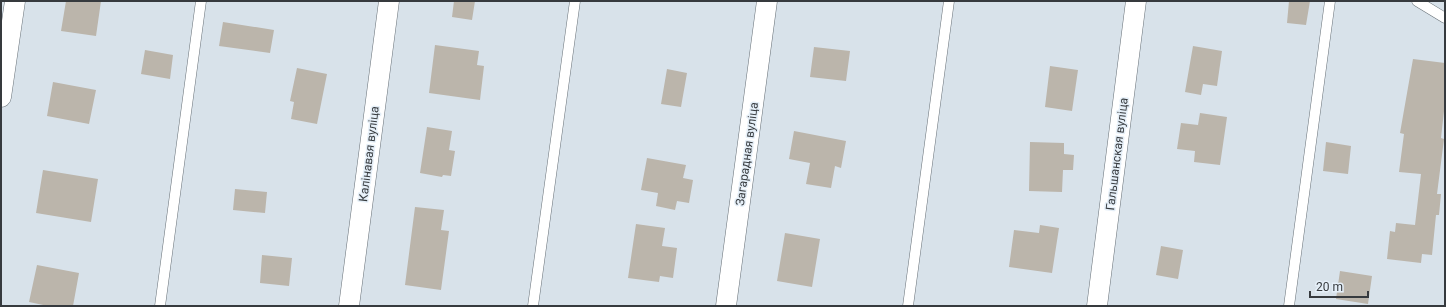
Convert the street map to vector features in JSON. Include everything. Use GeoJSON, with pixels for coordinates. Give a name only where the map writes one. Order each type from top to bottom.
{"type":"FeatureCollection","features":[{"type":"Feature","properties":{"kind":"street"},"geometry":{"type":"LineString","coordinates":[[1,97],[15,1]]}},
{"type":"Feature","properties":{"kind":"street","name":"Калінавая вуліца"},"geometry":{"type":"LineString","coordinates":[[349,306],[389,1]]}},
{"type":"Feature","properties":{"kind":"street","name":"Загарадная вуліца"},"geometry":{"type":"LineString","coordinates":[[726,306],[767,1]]}},
{"type":"Feature","properties":{"kind":"street","name":"Гальшанская вуліца"},"geometry":{"type":"LineString","coordinates":[[1097,306],[1136,1]]}},
{"type":"Feature","properties":{"kind":"lane"},"geometry":{"type":"LineString","coordinates":[[160,306],[201,1]]}},
{"type":"Feature","properties":{"kind":"lane"},"geometry":{"type":"LineString","coordinates":[[533,306],[575,1]]}},
{"type":"Feature","properties":{"kind":"lane"},"geometry":{"type":"LineString","coordinates":[[908,306],[949,1]]}},
{"type":"Feature","properties":{"kind":"lane"},"geometry":{"type":"LineString","coordinates":[[1289,306],[1330,1]]}},
{"type":"Feature","properties":{"kind":"lane"},"geometry":{"type":"LineString","coordinates":[[1417,1],[1445,18]]}},
{"type":"Feature","properties":{"kind":"building"},"geometry":{"type":"Polygon","coordinates":[[[66,1],[101,1],[96,36],[61,31],[66,1]]]}},
{"type":"Feature","properties":{"kind":"building"},"geometry":{"type":"Polygon","coordinates":[[[454,1],[475,1],[472,20],[452,17],[454,1]]]}},
{"type":"Feature","properties":{"kind":"building"},"geometry":{"type":"Polygon","coordinates":[[[1289,1],[1310,1],[1306,25],[1287,23],[1289,1]]]}},
{"type":"Feature","properties":{"kind":"building"},"geometry":{"type":"Polygon","coordinates":[[[223,22],[274,30],[270,53],[219,46],[223,22]]]}},
{"type":"Feature","properties":{"kind":"building"},"geometry":{"type":"Polygon","coordinates":[[[435,45],[479,51],[477,65],[484,66],[480,100],[429,93],[435,45]]]}},
{"type":"Feature","properties":{"kind":"building"},"geometry":{"type":"Polygon","coordinates":[[[1193,46],[1222,51],[1217,86],[1203,84],[1201,95],[1185,92],[1193,46]]]}},
{"type":"Feature","properties":{"kind":"building"},"geometry":{"type":"Polygon","coordinates":[[[814,47],[850,51],[846,81],[810,77],[814,47]]]}},
{"type":"Feature","properties":{"kind":"building"},"geometry":{"type":"Polygon","coordinates":[[[145,50],[173,55],[170,79],[141,74],[145,50]]]}},
{"type":"Feature","properties":{"kind":"building"},"geometry":{"type":"Polygon","coordinates":[[[1413,59],[1445,63],[1445,102],[1441,138],[1444,139],[1437,194],[1441,194],[1439,215],[1436,215],[1432,255],[1422,254],[1421,263],[1387,259],[1390,231],[1395,232],[1396,223],[1415,225],[1421,174],[1399,172],[1404,134],[1400,133],[1413,59]]]}},
{"type":"Feature","properties":{"kind":"building"},"geometry":{"type":"Polygon","coordinates":[[[1050,66],[1078,70],[1072,111],[1045,107],[1050,66]]]}},
{"type":"Feature","properties":{"kind":"building"},"geometry":{"type":"Polygon","coordinates":[[[297,68],[327,74],[317,124],[291,119],[294,102],[290,101],[297,68]]]}},
{"type":"Feature","properties":{"kind":"building"},"geometry":{"type":"Polygon","coordinates":[[[667,69],[687,73],[681,107],[661,104],[667,69]]]}},
{"type":"Feature","properties":{"kind":"building"},"geometry":{"type":"Polygon","coordinates":[[[53,82],[96,90],[89,124],[47,116],[53,82]]]}},
{"type":"Feature","properties":{"kind":"building"},"geometry":{"type":"Polygon","coordinates":[[[1200,113],[1227,117],[1220,165],[1194,162],[1195,151],[1177,149],[1181,123],[1198,125],[1200,113]]]}},
{"type":"Feature","properties":{"kind":"building"},"geometry":{"type":"Polygon","coordinates":[[[427,127],[452,131],[449,150],[455,151],[451,176],[443,175],[442,177],[420,173],[427,127]]]}},
{"type":"Feature","properties":{"kind":"building"},"geometry":{"type":"Polygon","coordinates":[[[794,131],[846,141],[841,168],[835,166],[831,188],[806,184],[810,163],[789,159],[794,131]]]}},
{"type":"Feature","properties":{"kind":"building"},"geometry":{"type":"Polygon","coordinates":[[[1030,142],[1064,143],[1064,154],[1074,155],[1073,170],[1063,170],[1062,192],[1029,191],[1030,142]]]}},
{"type":"Feature","properties":{"kind":"building"},"geometry":{"type":"Polygon","coordinates":[[[1326,142],[1351,146],[1348,174],[1323,171],[1326,142]]]}},
{"type":"Feature","properties":{"kind":"building"},"geometry":{"type":"Polygon","coordinates":[[[647,158],[686,165],[683,178],[693,180],[689,203],[677,201],[675,210],[656,206],[658,193],[641,190],[647,158]]]}},
{"type":"Feature","properties":{"kind":"building"},"geometry":{"type":"Polygon","coordinates":[[[43,170],[98,179],[91,222],[36,213],[43,170]]]}},
{"type":"Feature","properties":{"kind":"building"},"geometry":{"type":"Polygon","coordinates":[[[235,189],[267,192],[265,213],[233,210],[235,189]]]}},
{"type":"Feature","properties":{"kind":"building"},"geometry":{"type":"Polygon","coordinates":[[[415,207],[444,210],[441,230],[449,231],[441,290],[405,285],[415,207]]]}},
{"type":"Feature","properties":{"kind":"building"},"geometry":{"type":"Polygon","coordinates":[[[636,224],[665,228],[662,246],[677,248],[673,278],[660,276],[659,282],[628,278],[636,224]]]}},
{"type":"Feature","properties":{"kind":"building"},"geometry":{"type":"Polygon","coordinates":[[[1040,225],[1059,228],[1052,273],[1009,267],[1014,230],[1039,233],[1040,225]]]}},
{"type":"Feature","properties":{"kind":"building"},"geometry":{"type":"Polygon","coordinates":[[[785,233],[820,239],[812,287],[777,281],[785,233]]]}},
{"type":"Feature","properties":{"kind":"building"},"geometry":{"type":"Polygon","coordinates":[[[1161,246],[1183,250],[1178,279],[1156,275],[1161,246]]]}},
{"type":"Feature","properties":{"kind":"building"},"geometry":{"type":"Polygon","coordinates":[[[262,255],[292,258],[289,286],[260,283],[262,255]]]}},
{"type":"Feature","properties":{"kind":"building"},"geometry":{"type":"Polygon","coordinates":[[[37,265],[79,273],[73,306],[48,306],[29,302],[37,265]]]}},
{"type":"Feature","properties":{"kind":"building"},"geometry":{"type":"Polygon","coordinates":[[[1340,271],[1372,276],[1368,304],[1336,299],[1340,271]]]}}]}
